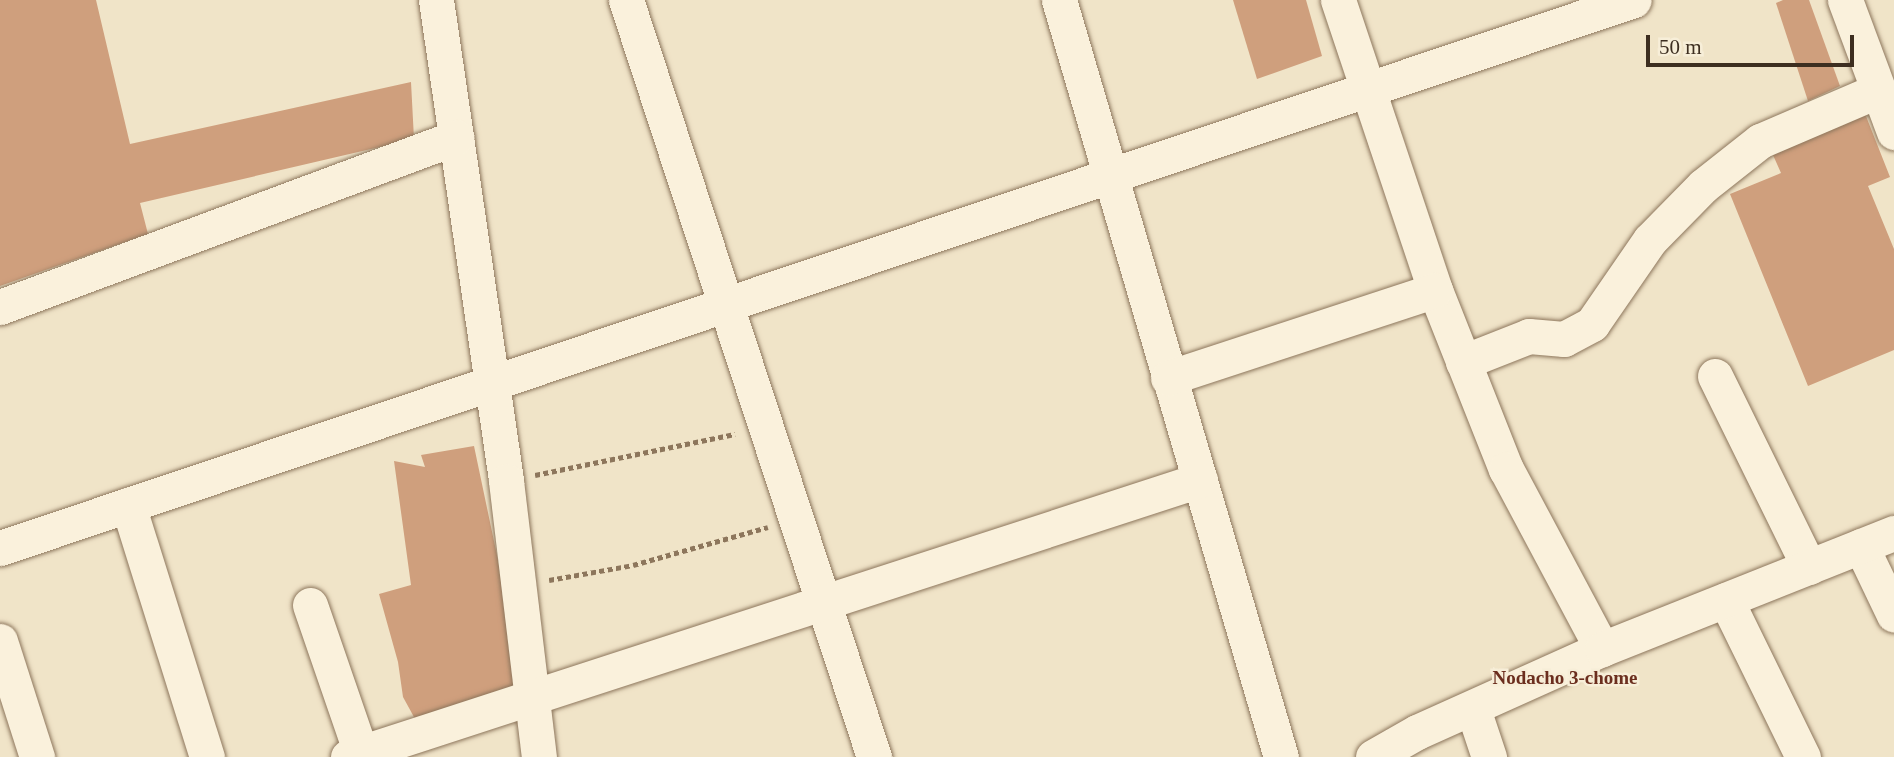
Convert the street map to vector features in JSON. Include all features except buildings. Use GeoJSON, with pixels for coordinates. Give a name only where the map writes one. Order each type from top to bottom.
{"type":"FeatureCollection","features":[{"type":"Feature","properties":{"kind":"street"},"geometry":{"type":"LineString","coordinates":[[436,0],[506,481],[539,757]]}},
{"type":"Feature","properties":{"kind":"street"},"geometry":{"type":"LineString","coordinates":[[626,0],[874,757]]}},
{"type":"Feature","properties":{"kind":"street"},"geometry":{"type":"LineString","coordinates":[[1059,0],[1281,757]]}},
{"type":"Feature","properties":{"kind":"street"},"geometry":{"type":"LineString","coordinates":[[1338,0],[1435,290],[1506,469],[1602,649]]}},
{"type":"Feature","properties":{"kind":"street"},"geometry":{"type":"LineString","coordinates":[[0,548],[1634,0]]}},
{"type":"Feature","properties":{"kind":"street"},"geometry":{"type":"LineString","coordinates":[[1845,0],[1894,132]]}},
{"type":"Feature","properties":{"kind":"street"},"geometry":{"type":"LineString","coordinates":[[1463,362],[1529,336],[1564,340],[1592,324],[1650,240],[1703,186],[1760,141],[1879,90]]}},
{"type":"Feature","properties":{"kind":"street"},"geometry":{"type":"LineString","coordinates":[[0,307],[456,137]]}},
{"type":"Feature","properties":{"kind":"street"},"geometry":{"type":"LineString","coordinates":[[1168,379],[1435,290]]}},
{"type":"Feature","properties":{"kind":"street"},"geometry":{"type":"LineString","coordinates":[[1715,376],[1809,567]]}},
{"type":"Feature","properties":{"kind":"street"},"geometry":{"type":"LineString","coordinates":[[310,606],[355,755],[1199,480]]}},
{"type":"Feature","properties":{"kind":"street"},"geometry":{"type":"LineString","coordinates":[[128,505],[207,757]]}},
{"type":"Feature","properties":{"kind":"street"},"geometry":{"type":"LineString","coordinates":[[1373,757],[1417,732],[1602,649],[1894,533]]}},
{"type":"Feature","properties":{"kind":"street"},"geometry":{"type":"LineString","coordinates":[[1861,546],[1894,615]]}},
{"type":"Feature","properties":{"kind":"street"},"geometry":{"type":"LineString","coordinates":[[1726,600],[1803,757]]}},
{"type":"Feature","properties":{"kind":"street"},"geometry":{"type":"LineString","coordinates":[[0,641],[37,757]]}},
{"type":"Feature","properties":{"kind":"street"},"geometry":{"type":"LineString","coordinates":[[1473,709],[1489,757]]}},
{"type":"Feature","properties":{"kind":"path"},"geometry":{"type":"LineString","coordinates":[[506,481],[767,427]]}},
{"type":"Feature","properties":{"kind":"path"},"geometry":{"type":"LineString","coordinates":[[518,586],[633,565],[796,519]]}},
{"type":"Feature","properties":{"kind":"district","name":"Nodacho 3-chome"},"geometry":{"type":"Point","coordinates":[1565,678]}}]}
